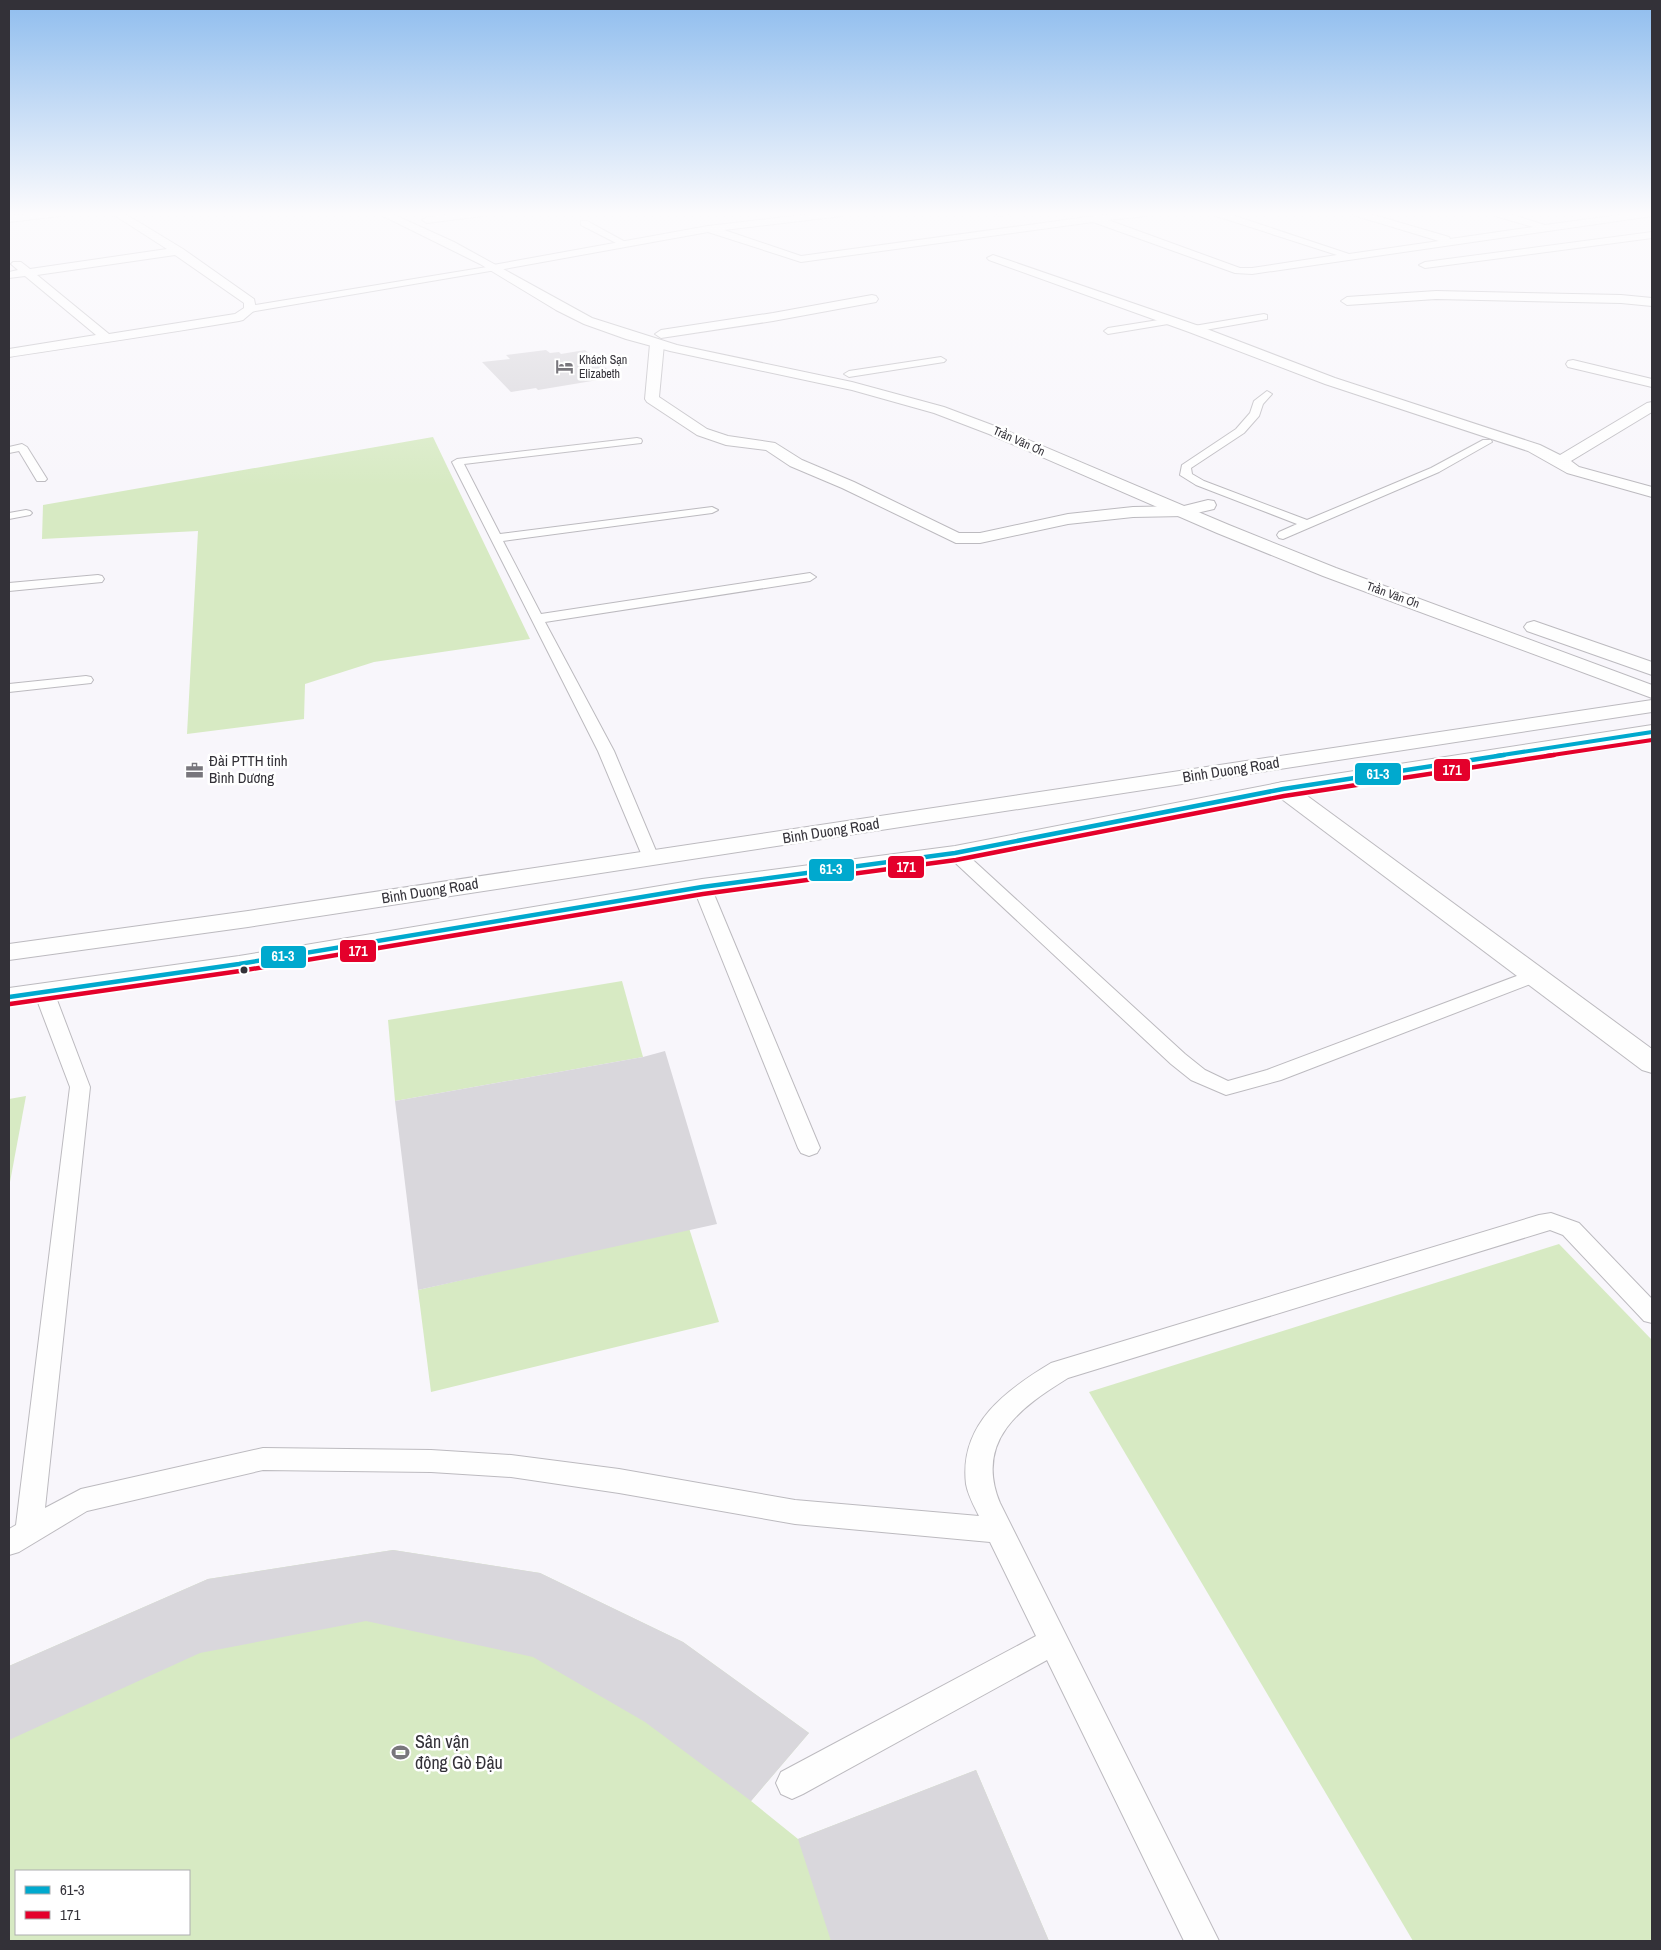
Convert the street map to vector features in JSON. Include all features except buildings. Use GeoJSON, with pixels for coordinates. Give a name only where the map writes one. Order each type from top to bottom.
{"type":"FeatureCollection","features":[{"type":"Feature","properties":{"kind":"main road"},"geometry":{"type":"LineString","coordinates":[[65,304],[108,339]]}},
{"type":"Feature","properties":{"kind":"main road"},"geometry":{"type":"LineString","coordinates":[[9,353],[239,317],[250,309],[250,304]]}},
{"type":"Feature","properties":{"kind":"main road","name":"Trần Văn Ơn"},"geometry":{"type":"LineString","coordinates":[[559,304],[582,319],[921,404],[1185,504],[1367,586],[1652,692]]}},
{"type":"Feature","properties":{"kind":"main road","name":"Trần Văn Ơn"},"geometry":{"type":"LineString","coordinates":[[585,304],[659,339],[849,374],[910,388],[980,409],[1170,490]]}},
{"type":"Feature","properties":{"kind":"main road"},"geometry":{"type":"LineString","coordinates":[[844,304],[659,339],[652,399],[702,432],[726,440],[770,446],[796,463],[848,485],[956,538],[980,538],[1068,519],[1185,504],[1208,505],[1226,513]]}},
{"type":"Feature","properties":{"kind":"main road"},"geometry":{"type":"LineString","coordinates":[[1123,304],[1330,381],[1534,448],[1573,470],[1652,492]]}},
{"type":"Feature","properties":{"kind":"main road"},"geometry":{"type":"LineString","coordinates":[[1573,364],[1652,384]]}},
{"type":"Feature","properties":{"kind":"main road"},"geometry":{"type":"LineString","coordinates":[[1560,461],[1652,406]]}},
{"type":"Feature","properties":{"kind":"main road"},"geometry":{"type":"LineString","coordinates":[[1622,424],[1645,429]]}},
{"type":"Feature","properties":{"kind":"main road"},"geometry":{"type":"LineString","coordinates":[[1267,529],[1301,542]]}},
{"type":"Feature","properties":{"kind":"main road"},"geometry":{"type":"LineString","coordinates":[[1516,621],[1652,669]]}},
{"type":"Feature","properties":{"kind":"main road","name":"Binh Duong Road"},"geometry":{"type":"LineString","coordinates":[[9,952],[248,919],[1652,706]]}},
{"type":"Feature","properties":{"kind":"main road","name":"Binh Duong Road"},"geometry":{"type":"LineString","coordinates":[[9,997],[239,964],[702,887],[955,853],[1283,789],[1652,732]]}},
{"type":"Feature","properties":{"kind":"main road"},"geometry":{"type":"LineString","coordinates":[[1283,789],[1652,1063]]}},
{"type":"Feature","properties":{"kind":"lane"},"geometry":{"type":"LineString","coordinates":[[250,309],[284,304]]}},
{"type":"Feature","properties":{"kind":"lane"},"geometry":{"type":"LineString","coordinates":[[1194,329],[1264,317]]}},
{"type":"Feature","properties":{"kind":"lane"},"geometry":{"type":"LineString","coordinates":[[1108,331],[1171,321]]}},
{"type":"Feature","properties":{"kind":"lane"},"geometry":{"type":"LineString","coordinates":[[849,374],[941,360]]}},
{"type":"Feature","properties":{"kind":"lane"},"geometry":{"type":"LineString","coordinates":[[1267,394],[1258,403],[1255,414],[1240,431],[1191,463],[1186,468],[1186,475],[1200,483],[1307,524]]}},
{"type":"Feature","properties":{"kind":"lane"},"geometry":{"type":"LineString","coordinates":[[637,441],[457,462],[606,751],[650,858]]}},
{"type":"Feature","properties":{"kind":"lane"},"geometry":{"type":"LineString","coordinates":[[1283,535],[1426,474],[1487,442]]}},
{"type":"Feature","properties":{"kind":"lane"},"geometry":{"type":"LineString","coordinates":[[9,450],[22,447],[41,479]]}},
{"type":"Feature","properties":{"kind":"lane"},"geometry":{"type":"LineString","coordinates":[[496,538],[712,510]]}},
{"type":"Feature","properties":{"kind":"lane"},"geometry":{"type":"LineString","coordinates":[[9,516],[26,513]]}},
{"type":"Feature","properties":{"kind":"lane"},"geometry":{"type":"LineString","coordinates":[[537,619],[810,577]]}},
{"type":"Feature","properties":{"kind":"lane"},"geometry":{"type":"LineString","coordinates":[[9,587],[98,579]]}},
{"type":"Feature","properties":{"kind":"lane"},"geometry":{"type":"LineString","coordinates":[[9,688],[86,680]]}},
{"type":"Feature","properties":{"kind":"lane"},"geometry":{"type":"LineString","coordinates":[[955,853],[1178,1059],[1198,1075],[1226,1088],[1274,1075],[1534,976]]}},
{"type":"Feature","properties":{"kind":"lane"},"geometry":{"type":"LineString","coordinates":[[702,887],[810,1148]]}},
{"type":"Feature","properties":{"kind":"lane"},"geometry":{"type":"LineString","coordinates":[[19,1537],[80,1087],[44,992]]}},
{"type":"Feature","properties":{"kind":"lane"},"geometry":{"type":"LineString","coordinates":[[1202,1941],[998,1530],[980,1484],[980,1455],[988,1430],[1006,1408],[1027,1390],[1060,1370],[1538,1223],[1551,1222],[1571,1229],[1652,1314]]}},
{"type":"Feature","properties":{"kind":"lane"},"geometry":{"type":"LineString","coordinates":[[19,1537],[81,1501],[263,1459],[432,1460],[511,1466],[619,1481],[795,1512],[998,1530]]}},
{"type":"Feature","properties":{"kind":"lane"},"geometry":{"type":"LineString","coordinates":[[792,1783],[1054,1641]]}},
{"type":"Feature","properties":{"kind":"green space"},"geometry":{"type":"Polygon","coordinates":[[[433,437],[530,639],[374,662],[305,684],[304,719],[187,734],[198,531],[42,539],[43,505],[433,437]]]}},
{"type":"Feature","properties":{"kind":"green space"},"geometry":{"type":"Polygon","coordinates":[[[622,981],[643,1057],[395,1101],[388,1020],[622,981]]]}},
{"type":"Feature","properties":{"kind":"green space"},"geometry":{"type":"Polygon","coordinates":[[[26,1096],[10,1182],[9,1182],[9,1099],[26,1096]]]}},
{"type":"Feature","properties":{"kind":"green space"},"geometry":{"type":"Polygon","coordinates":[[[689,1228],[719,1322],[431,1392],[418,1290],[689,1228]]]}},
{"type":"Feature","properties":{"kind":"green space"},"geometry":{"type":"Polygon","coordinates":[[[1559,1244],[1652,1340],[1652,1941],[1413,1941],[1089,1392],[1559,1244]]]}},
{"type":"Feature","properties":{"kind":"green space","name":"Sân vận động Gò Đậu"},"geometry":{"type":"Polygon","coordinates":[[[393,1550],[540,1573],[683,1642],[809,1733],[751,1801],[798,1839],[976,1770],[1049,1941],[9,1941],[9,1666],[208,1579],[393,1550]]]}},
{"type":"Feature","properties":{"kind":"transit line","name":"61-3"},"geometry":{"type":"LineString","coordinates":[[9,997],[239,964],[702,887],[955,853],[1283,789],[1652,732]]}},
{"type":"Feature","properties":{"kind":"transit line","name":"171"},"geometry":{"type":"LineString","coordinates":[[10,1004],[240,971],[703,894],[956,860],[1284,796],[1652,740]]}},
{"type":"Feature","properties":{"kind":"place","name":"Khách Sạn Elizabeth"},"geometry":{"type":"Point","coordinates":[565,367]}},
{"type":"Feature","properties":{"kind":"place","name":"Đài PTTH tỉnh Bình Dương"},"geometry":{"type":"Point","coordinates":[195,770]}},
{"type":"Feature","properties":{"kind":"place","name":"Sân vận động Gò Đậu"},"geometry":{"type":"Point","coordinates":[401,1752]}}]}
